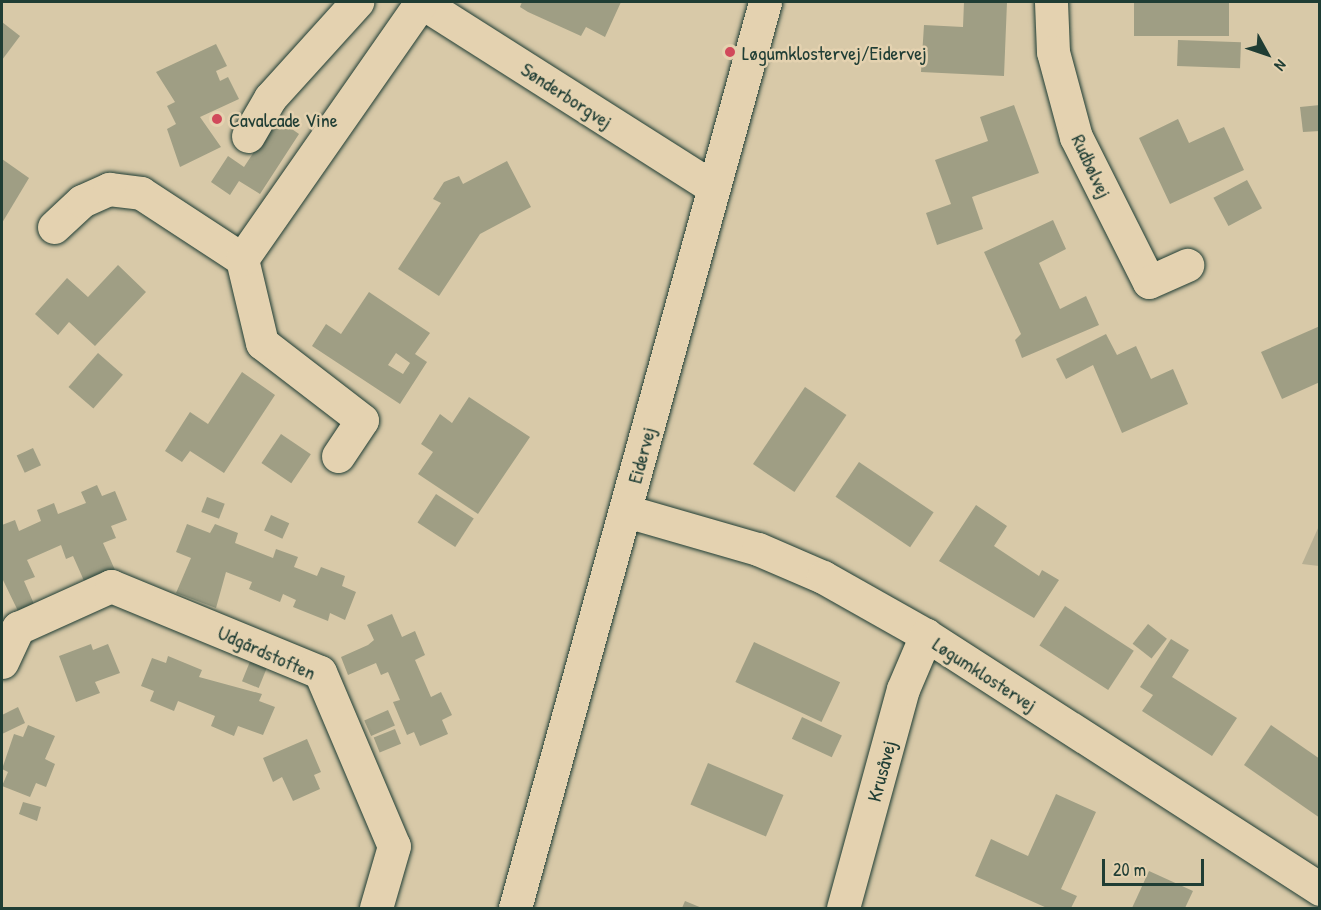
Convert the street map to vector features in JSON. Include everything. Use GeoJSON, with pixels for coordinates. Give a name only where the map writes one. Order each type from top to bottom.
{"type":"FeatureCollection","features":[{"type":"Feature","properties":{"kind":"street"},"geometry":{"type":"LineString","coordinates":[[248,136],[270,98],[357,2]]}},
{"type":"Feature","properties":{"kind":"street","name":"Sønderborgvej"},"geometry":{"type":"LineString","coordinates":[[243,259],[421,2],[713,187]]}},
{"type":"Feature","properties":{"kind":"street","name":"Eidervej"},"geometry":{"type":"LineString","coordinates":[[515,909],[765,2]]}},
{"type":"Feature","properties":{"kind":"street","name":"Rudbølvej"},"geometry":{"type":"LineString","coordinates":[[1051,2],[1053,52],[1076,137],[1149,282],[1187,265]]}},
{"type":"Feature","properties":{"kind":"street"},"geometry":{"type":"LineString","coordinates":[[54,227],[82,201],[109,189],[141,193],[243,259],[262,343],[362,420],[338,456]]}},
{"type":"Feature","properties":{"kind":"street","name":"Løgumklostervej"},"geometry":{"type":"LineString","coordinates":[[626,511],[758,549],[823,577],[926,635],[1320,889]]}},
{"type":"Feature","properties":{"kind":"street","name":"Udgårdstoften"},"geometry":{"type":"LineString","coordinates":[[2,663],[18,628],[111,586],[320,672],[394,846],[376,909]]}},
{"type":"Feature","properties":{"kind":"street","name":"Krusåvej"},"geometry":{"type":"LineString","coordinates":[[843,909],[903,689],[926,635]]}},
{"type":"Feature","properties":{"kind":"shaded area"},"geometry":{"type":"Polygon","coordinates":[[[1319,526],[1319,566],[1302,564],[1319,526]]]}},
{"type":"Feature","properties":{"kind":"building"},"geometry":{"type":"Polygon","coordinates":[[[522,2],[621,2],[605,37],[586,27],[581,36],[528,12],[520,7],[522,2]]]}},
{"type":"Feature","properties":{"kind":"building"},"geometry":{"type":"Polygon","coordinates":[[[964,2],[1007,2],[1004,76],[921,72],[924,25],[963,27],[964,2]]]}},
{"type":"Feature","properties":{"kind":"building"},"geometry":{"type":"Polygon","coordinates":[[[1134,2],[1229,2],[1229,36],[1134,36],[1134,2]]]}},
{"type":"Feature","properties":{"kind":"building"},"geometry":{"type":"Polygon","coordinates":[[[2,22],[20,36],[2,60],[2,22]]]}},
{"type":"Feature","properties":{"kind":"building"},"geometry":{"type":"Polygon","coordinates":[[[1178,40],[1241,42],[1240,68],[1177,66],[1178,40]]]}},
{"type":"Feature","properties":{"kind":"building"},"geometry":{"type":"Polygon","coordinates":[[[216,44],[227,66],[216,71],[220,81],[228,77],[239,99],[200,117],[221,147],[180,167],[167,129],[176,124],[167,106],[175,102],[156,72],[216,44]]]}},
{"type":"Feature","properties":{"kind":"building"},"geometry":{"type":"Polygon","coordinates":[[[1014,105],[1039,173],[972,197],[983,229],[937,245],[926,213],[951,204],[935,160],[988,141],[980,117],[1014,105]]]}},
{"type":"Feature","properties":{"kind":"building"},"geometry":{"type":"Polygon","coordinates":[[[1320,105],[1320,131],[1303,132],[1300,107],[1320,105]]]}},
{"type":"Feature","properties":{"kind":"building"},"geometry":{"type":"Polygon","coordinates":[[[276,118],[299,134],[260,194],[239,181],[230,195],[211,182],[228,156],[244,167],[276,118]]]}},
{"type":"Feature","properties":{"kind":"building"},"geometry":{"type":"Polygon","coordinates":[[[1178,119],[1189,143],[1224,127],[1244,170],[1170,204],[1139,138],[1178,119]]]}},
{"type":"Feature","properties":{"kind":"building"},"geometry":{"type":"Polygon","coordinates":[[[2,159],[29,178],[2,223],[2,159]]]}},
{"type":"Feature","properties":{"kind":"building"},"geometry":{"type":"Polygon","coordinates":[[[507,161],[531,207],[480,234],[439,296],[398,269],[441,203],[433,199],[444,182],[459,176],[463,184],[507,161]]]}},
{"type":"Feature","properties":{"kind":"building"},"geometry":{"type":"Polygon","coordinates":[[[1247,180],[1262,208],[1228,226],[1213,198],[1247,180]]]}},
{"type":"Feature","properties":{"kind":"building"},"geometry":{"type":"Polygon","coordinates":[[[1053,220],[1066,249],[1039,263],[1060,309],[1086,296],[1099,325],[1022,358],[1015,340],[1021,334],[984,252],[1053,220]]]}},
{"type":"Feature","properties":{"kind":"building"},"geometry":{"type":"Polygon","coordinates":[[[118,265],[146,292],[95,346],[69,322],[58,335],[35,314],[67,278],[88,297],[118,265]]]}},
{"type":"Feature","properties":{"kind":"building"},"geometry":{"type":"Polygon","coordinates":[[[369,292],[430,333],[415,354],[427,362],[400,404],[312,346],[326,324],[341,334],[369,292]],[[396,353],[388,365],[403,374],[410,363],[396,353]]]}},
{"type":"Feature","properties":{"kind":"building"},"geometry":{"type":"Polygon","coordinates":[[[1320,326],[1320,382],[1282,399],[1261,352],[1320,326]]]}},
{"type":"Feature","properties":{"kind":"building"},"geometry":{"type":"Polygon","coordinates":[[[1106,334],[1117,355],[1136,346],[1151,379],[1173,369],[1188,404],[1122,433],[1093,365],[1066,379],[1056,359],[1106,334]]]}},
{"type":"Feature","properties":{"kind":"building"},"geometry":{"type":"Polygon","coordinates":[[[98,353],[123,375],[93,409],[68,387],[98,353]]]}},
{"type":"Feature","properties":{"kind":"building"},"geometry":{"type":"Polygon","coordinates":[[[242,372],[275,395],[224,473],[190,451],[182,462],[165,451],[190,412],[208,424],[242,372]]]}},
{"type":"Feature","properties":{"kind":"building"},"geometry":{"type":"Polygon","coordinates":[[[805,387],[846,415],[794,492],[753,464],[805,387]]]}},
{"type":"Feature","properties":{"kind":"building"},"geometry":{"type":"Polygon","coordinates":[[[469,397],[530,437],[478,514],[418,474],[433,452],[421,444],[440,414],[452,423],[469,397]]]}},
{"type":"Feature","properties":{"kind":"building"},"geometry":{"type":"Polygon","coordinates":[[[281,434],[311,454],[291,483],[261,463],[281,434]]]}},
{"type":"Feature","properties":{"kind":"building"},"geometry":{"type":"Polygon","coordinates":[[[33,448],[41,465],[25,473],[17,456],[33,448]]]}},
{"type":"Feature","properties":{"kind":"building"},"geometry":{"type":"Polygon","coordinates":[[[859,462],[934,512],[910,547],[836,497],[859,462]]]}},
{"type":"Feature","properties":{"kind":"building"},"geometry":{"type":"Polygon","coordinates":[[[97,485],[102,496],[115,491],[127,520],[111,526],[116,538],[103,543],[115,570],[85,583],[73,556],[66,559],[61,545],[27,560],[35,577],[24,581],[34,604],[18,611],[2,578],[2,525],[15,520],[19,531],[41,521],[37,510],[54,503],[58,514],[86,503],[81,492],[97,485]]]}},
{"type":"Feature","properties":{"kind":"building"},"geometry":{"type":"Polygon","coordinates":[[[436,494],[474,519],[455,547],[417,523],[436,494]]]}},
{"type":"Feature","properties":{"kind":"building"},"geometry":{"type":"Polygon","coordinates":[[[207,497],[225,504],[219,519],[201,512],[207,497]]]}},
{"type":"Feature","properties":{"kind":"building"},"geometry":{"type":"Polygon","coordinates":[[[976,505],[1007,526],[994,546],[1039,576],[1042,570],[1059,580],[1034,618],[939,561],[976,505]]]}},
{"type":"Feature","properties":{"kind":"building"},"geometry":{"type":"Polygon","coordinates":[[[271,515],[289,523],[282,539],[264,531],[271,515]]]}},
{"type":"Feature","properties":{"kind":"building"},"geometry":{"type":"Polygon","coordinates":[[[187,524],[210,533],[215,524],[238,533],[235,543],[273,558],[276,549],[298,557],[294,567],[317,576],[321,567],[345,576],[342,586],[356,592],[345,620],[330,613],[328,621],[293,607],[296,600],[283,594],[280,602],[249,589],[252,582],[226,572],[216,608],[176,593],[191,558],[176,552],[187,524]]]}},
{"type":"Feature","properties":{"kind":"building"},"geometry":{"type":"Polygon","coordinates":[[[1065,606],[1134,651],[1108,690],[1039,645],[1065,606]]]}},
{"type":"Feature","properties":{"kind":"building"},"geometry":{"type":"Polygon","coordinates":[[[392,614],[402,637],[415,631],[425,655],[415,660],[431,697],[441,692],[452,715],[442,720],[448,734],[420,746],[414,732],[407,735],[393,702],[400,700],[388,672],[381,675],[376,663],[348,675],[341,657],[374,640],[367,625],[392,614]]]}},
{"type":"Feature","properties":{"kind":"building"},"geometry":{"type":"Polygon","coordinates":[[[1148,624],[1167,639],[1152,658],[1133,644],[1148,624]]]}},
{"type":"Feature","properties":{"kind":"building"},"geometry":{"type":"Polygon","coordinates":[[[1171,639],[1189,650],[1172,677],[1237,718],[1212,756],[1142,711],[1153,695],[1140,687],[1171,639]]]}},
{"type":"Feature","properties":{"kind":"building"},"geometry":{"type":"Polygon","coordinates":[[[754,642],[840,682],[822,722],[735,682],[754,642]]]}},
{"type":"Feature","properties":{"kind":"building"},"geometry":{"type":"Polygon","coordinates":[[[91,644],[93,650],[108,644],[120,673],[95,682],[100,693],[76,702],[59,656],[91,644]]]}},
{"type":"Feature","properties":{"kind":"building"},"geometry":{"type":"Polygon","coordinates":[[[168,656],[202,670],[199,677],[262,694],[259,701],[275,707],[263,735],[238,726],[234,736],[211,726],[215,716],[178,701],[174,711],[150,701],[154,691],[141,686],[152,658],[166,663],[168,656]]]}},
{"type":"Feature","properties":{"kind":"building"},"geometry":{"type":"Polygon","coordinates":[[[251,659],[268,666],[259,688],[242,681],[251,659]]]}},
{"type":"Feature","properties":{"kind":"building"},"geometry":{"type":"Polygon","coordinates":[[[18,707],[25,723],[2,734],[2,715],[18,707]]]}},
{"type":"Feature","properties":{"kind":"building"},"geometry":{"type":"Polygon","coordinates":[[[388,710],[395,726],[371,736],[364,721],[388,710]]]}},
{"type":"Feature","properties":{"kind":"building"},"geometry":{"type":"Polygon","coordinates":[[[802,717],[842,736],[832,757],[792,739],[802,717]]]}},
{"type":"Feature","properties":{"kind":"building"},"geometry":{"type":"Polygon","coordinates":[[[28,725],[55,736],[45,759],[55,764],[46,787],[36,783],[30,797],[2,786],[8,772],[2,769],[14,734],[23,737],[28,725]]]}},
{"type":"Feature","properties":{"kind":"building"},"geometry":{"type":"Polygon","coordinates":[[[1271,725],[1320,759],[1320,818],[1244,765],[1271,725]]]}},
{"type":"Feature","properties":{"kind":"building"},"geometry":{"type":"Polygon","coordinates":[[[395,729],[401,744],[380,752],[374,738],[395,729]]]}},
{"type":"Feature","properties":{"kind":"building"},"geometry":{"type":"Polygon","coordinates":[[[307,739],[321,772],[314,775],[320,789],[293,801],[282,777],[273,782],[263,758],[307,739]]]}},
{"type":"Feature","properties":{"kind":"building"},"geometry":{"type":"Polygon","coordinates":[[[708,763],[783,795],[766,836],[690,804],[708,763]]]}},
{"type":"Feature","properties":{"kind":"building"},"geometry":{"type":"Polygon","coordinates":[[[1056,794],[1096,812],[1061,889],[1077,896],[1071,908],[1047,908],[975,876],[991,839],[1028,856],[1056,794]]]}},
{"type":"Feature","properties":{"kind":"building"},"geometry":{"type":"Polygon","coordinates":[[[23,802],[41,807],[37,821],[19,814],[23,802]]]}},
{"type":"Feature","properties":{"kind":"building"},"geometry":{"type":"Polygon","coordinates":[[[1149,871],[1193,891],[1185,908],[1132,908],[1149,871]]]}},
{"type":"Feature","properties":{"kind":"building"},"geometry":{"type":"Polygon","coordinates":[[[685,901],[702,908],[682,908],[685,901]]]}},
{"type":"Feature","properties":{"kind":"place","name":"Løgumklostervej/Eidervej"},"geometry":{"type":"Point","coordinates":[730,52]}},
{"type":"Feature","properties":{"kind":"place","name":"Cavalcade Vine"},"geometry":{"type":"Point","coordinates":[217,119]}}]}
